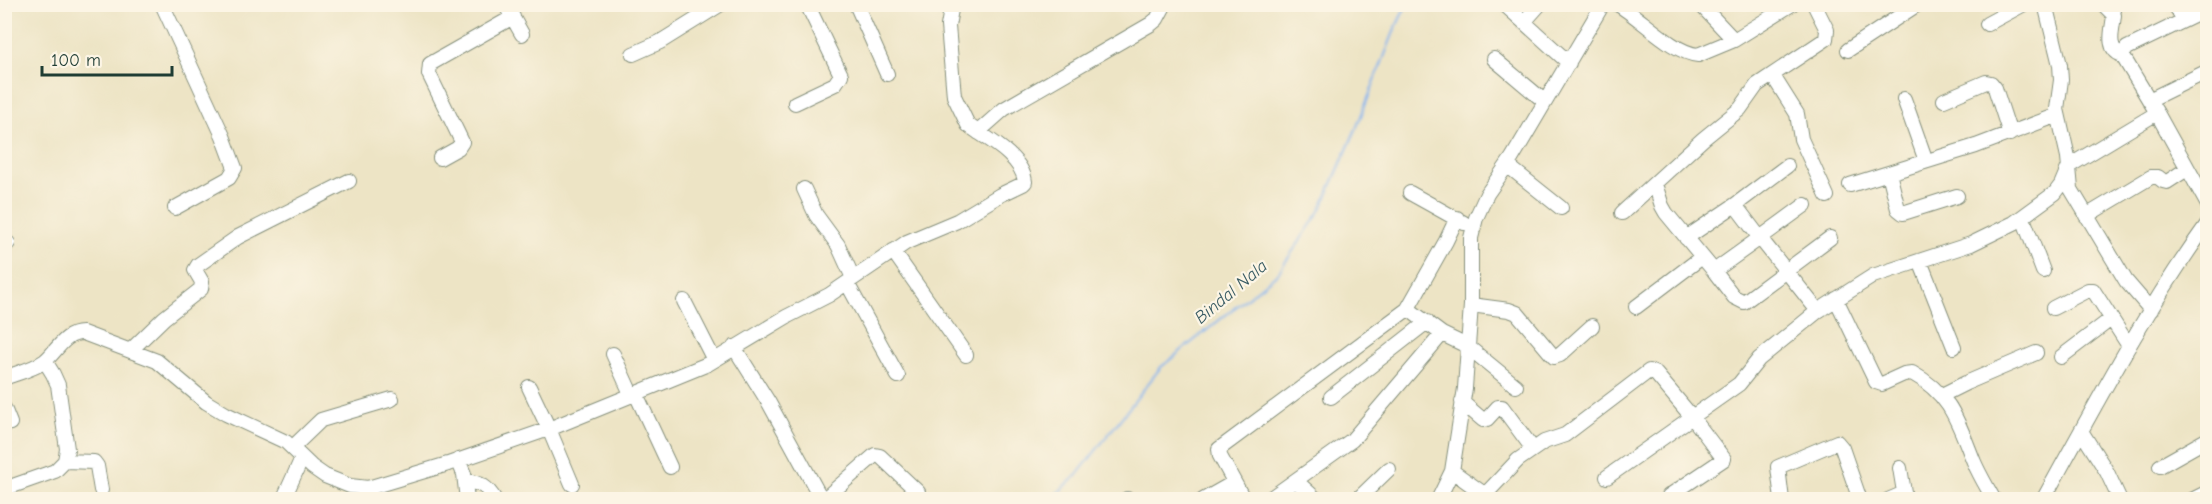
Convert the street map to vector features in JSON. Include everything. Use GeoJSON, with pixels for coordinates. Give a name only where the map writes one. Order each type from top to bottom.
{"type":"FeatureCollection","features":[{"type":"Feature","properties":{"kind":"street"},"geometry":{"type":"LineString","coordinates":[[162,4],[223,136],[235,168],[229,178],[174,208]]}},
{"type":"Feature","properties":{"kind":"street"},"geometry":{"type":"LineString","coordinates":[[505,4],[522,34]]}},
{"type":"Feature","properties":{"kind":"street"},"geometry":{"type":"LineString","coordinates":[[633,54],[660,42],[721,4]]}},
{"type":"Feature","properties":{"kind":"street"},"geometry":{"type":"LineString","coordinates":[[795,103],[835,84],[841,75],[807,4]]}},
{"type":"Feature","properties":{"kind":"street"},"geometry":{"type":"LineString","coordinates":[[856,4],[887,74]]}},
{"type":"Feature","properties":{"kind":"street"},"geometry":{"type":"LineString","coordinates":[[4,378],[45,361],[67,339],[77,333],[131,350],[157,361],[196,394],[226,414],[280,438],[325,476],[353,493],[549,429],[714,360],[829,295],[914,238],[957,221],[1025,182],[1025,176],[1008,153],[972,130],[954,96],[948,26],[952,4]]}},
{"type":"Feature","properties":{"kind":"street"},"geometry":{"type":"LineString","coordinates":[[978,132],[1004,109],[1157,20],[1165,4]]}},
{"type":"Feature","properties":{"kind":"street"},"geometry":{"type":"LineString","coordinates":[[1504,4],[1569,63]]}},
{"type":"Feature","properties":{"kind":"street"},"geometry":{"type":"LineString","coordinates":[[1524,22],[1540,4]]}},
{"type":"Feature","properties":{"kind":"street"},"geometry":{"type":"LineString","coordinates":[[1438,500],[1452,471],[1467,378],[1473,229],[1487,194],[1507,165],[1603,4]]}},
{"type":"Feature","properties":{"kind":"street"},"geometry":{"type":"LineString","coordinates":[[1617,4],[1669,42],[1692,55],[1702,54],[1734,40],[1792,4]]}},
{"type":"Feature","properties":{"kind":"street"},"geometry":{"type":"LineString","coordinates":[[1700,4],[1734,40]]}},
{"type":"Feature","properties":{"kind":"street"},"geometry":{"type":"LineString","coordinates":[[1848,50],[1918,4]]}},
{"type":"Feature","properties":{"kind":"street"},"geometry":{"type":"LineString","coordinates":[[1987,24],[2024,4]]}},
{"type":"Feature","properties":{"kind":"street"},"geometry":{"type":"LineString","coordinates":[[2044,4],[2061,73],[2057,101],[2058,115],[2069,166],[2071,189],[2126,281],[2151,310]]}},
{"type":"Feature","properties":{"kind":"street"},"geometry":{"type":"LineString","coordinates":[[2103,4],[2114,15],[2112,47],[2122,55],[2157,112],[2208,205]]}},
{"type":"Feature","properties":{"kind":"street"},"geometry":{"type":"LineString","coordinates":[[2174,4],[2184,19]]}},
{"type":"Feature","properties":{"kind":"street"},"geometry":{"type":"LineString","coordinates":[[1622,213],[1703,139],[1740,109],[1757,85],[1826,39],[1828,33],[1821,7]]}},
{"type":"Feature","properties":{"kind":"street"},"geometry":{"type":"LineString","coordinates":[[2122,55],[2127,48],[2208,9]]}},
{"type":"Feature","properties":{"kind":"street"},"geometry":{"type":"LineString","coordinates":[[440,158],[458,148],[462,142],[429,74],[430,64],[513,17]]}},
{"type":"Feature","properties":{"kind":"street"},"geometry":{"type":"LineString","coordinates":[[1494,59],[1544,101]]}},
{"type":"Feature","properties":{"kind":"street"},"geometry":{"type":"LineString","coordinates":[[2149,100],[2208,71]]}},
{"type":"Feature","properties":{"kind":"street"},"geometry":{"type":"LineString","coordinates":[[1773,76],[1797,114],[1802,139],[1827,196]]}},
{"type":"Feature","properties":{"kind":"street"},"geometry":{"type":"LineString","coordinates":[[1944,100],[1986,82],[1991,83],[1995,88],[2010,134]]}},
{"type":"Feature","properties":{"kind":"street"},"geometry":{"type":"LineString","coordinates":[[1904,99],[1926,161]]}},
{"type":"Feature","properties":{"kind":"street"},"geometry":{"type":"LineString","coordinates":[[1607,477],[1739,384],[1759,359],[1836,299],[1873,276],[1971,244],[2023,218],[2058,190],[2069,166],[2157,112]]}},
{"type":"Feature","properties":{"kind":"street"},"geometry":{"type":"LineString","coordinates":[[1850,185],[2010,134],[2058,115]]}},
{"type":"Feature","properties":{"kind":"street"},"geometry":{"type":"LineString","coordinates":[[1507,165],[1561,208]]}},
{"type":"Feature","properties":{"kind":"street"},"geometry":{"type":"LineString","coordinates":[[1686,238],[1787,166]]}},
{"type":"Feature","properties":{"kind":"street"},"geometry":{"type":"LineString","coordinates":[[2086,216],[2151,177],[2158,177],[2165,182],[2187,169]]}},
{"type":"Feature","properties":{"kind":"street"},"geometry":{"type":"LineString","coordinates":[[1889,173],[1898,209],[1903,213],[1956,196]]}},
{"type":"Feature","properties":{"kind":"street"},"geometry":{"type":"LineString","coordinates":[[131,350],[164,318],[201,289],[202,282],[195,270],[198,265],[247,232],[349,181]]}},
{"type":"Feature","properties":{"kind":"street"},"geometry":{"type":"LineString","coordinates":[[1654,184],[1662,206],[1686,238],[1734,297],[1744,302],[1830,238]]}},
{"type":"Feature","properties":{"kind":"street"},"geometry":{"type":"LineString","coordinates":[[804,189],[816,215],[838,245],[850,280],[897,376]]}},
{"type":"Feature","properties":{"kind":"street"},"geometry":{"type":"LineString","coordinates":[[1410,193],[1473,229]]}},
{"type":"Feature","properties":{"kind":"street"},"geometry":{"type":"LineString","coordinates":[[1735,205],[1818,311]]}},
{"type":"Feature","properties":{"kind":"street"},"geometry":{"type":"LineString","coordinates":[[1714,271],[1805,206]]}},
{"type":"Feature","properties":{"kind":"street"},"geometry":{"type":"LineString","coordinates":[[1244,500],[1219,454],[1220,448],[1407,310],[1457,218]]}},
{"type":"Feature","properties":{"kind":"street"},"geometry":{"type":"LineString","coordinates":[[2023,218],[2043,271]]}},
{"type":"Feature","properties":{"kind":"street"},"geometry":{"type":"LineString","coordinates":[[2043,500],[2129,345],[2206,232]]}},
{"type":"Feature","properties":{"kind":"street"},"geometry":{"type":"LineString","coordinates":[[893,251],[966,355]]}},
{"type":"Feature","properties":{"kind":"street"},"geometry":{"type":"LineString","coordinates":[[1636,308],[1702,257]]}},
{"type":"Feature","properties":{"kind":"street"},"geometry":{"type":"LineString","coordinates":[[1920,261],[1954,347]]}},
{"type":"Feature","properties":{"kind":"street"},"geometry":{"type":"LineString","coordinates":[[2053,308],[2090,289],[2129,345]]}},
{"type":"Feature","properties":{"kind":"street"},"geometry":{"type":"LineString","coordinates":[[1836,299],[1876,382],[1882,384],[1904,374],[1912,373],[1942,395],[1958,419],[1975,465],[1994,500]]}},
{"type":"Feature","properties":{"kind":"street"},"geometry":{"type":"LineString","coordinates":[[684,301],[714,360]]}},
{"type":"Feature","properties":{"kind":"street"},"geometry":{"type":"LineString","coordinates":[[1471,305],[1516,313],[1554,357],[1560,355],[1592,326]]}},
{"type":"Feature","properties":{"kind":"street"},"geometry":{"type":"LineString","coordinates":[[1407,310],[1427,321],[1442,334],[1467,346],[1516,386]]}},
{"type":"Feature","properties":{"kind":"street"},"geometry":{"type":"LineString","coordinates":[[2061,357],[2111,319]]}},
{"type":"Feature","properties":{"kind":"street"},"geometry":{"type":"LineString","coordinates":[[1330,397],[1427,321]]}},
{"type":"Feature","properties":{"kind":"street"},"geometry":{"type":"LineString","coordinates":[[1268,500],[1358,434],[1442,334]]}},
{"type":"Feature","properties":{"kind":"street"},"geometry":{"type":"LineString","coordinates":[[734,348],[769,403],[823,500],[875,455],[880,456],[918,492],[915,500]]}},
{"type":"Feature","properties":{"kind":"street"},"geometry":{"type":"LineString","coordinates":[[614,354],[670,467]]}},
{"type":"Feature","properties":{"kind":"street"},"geometry":{"type":"LineString","coordinates":[[1942,395],[1966,382],[2036,354]]}},
{"type":"Feature","properties":{"kind":"street"},"geometry":{"type":"LineString","coordinates":[[4,489],[55,471],[65,461],[67,449],[57,385],[54,374],[45,361]]}},
{"type":"Feature","properties":{"kind":"street"},"geometry":{"type":"LineString","coordinates":[[1452,471],[1482,497],[1518,460],[1544,442],[1564,435],[1649,371],[1656,374],[1724,459],[1666,500]]}},
{"type":"Feature","properties":{"kind":"street"},"geometry":{"type":"LineString","coordinates":[[529,387],[572,484]]}},
{"type":"Feature","properties":{"kind":"street"},"geometry":{"type":"LineString","coordinates":[[283,500],[298,453],[321,420],[392,399]]}},
{"type":"Feature","properties":{"kind":"street"},"geometry":{"type":"LineString","coordinates":[[1462,402],[1483,420],[1498,407],[1502,407],[1533,449]]}},
{"type":"Feature","properties":{"kind":"street"},"geometry":{"type":"LineString","coordinates":[[4,408],[10,423]]}},
{"type":"Feature","properties":{"kind":"street"},"geometry":{"type":"LineString","coordinates":[[2081,431],[2107,472],[2120,500]]}},
{"type":"Feature","properties":{"kind":"street"},"geometry":{"type":"LineString","coordinates":[[2160,466],[2208,439]]}},
{"type":"Feature","properties":{"kind":"street"},"geometry":{"type":"LineString","coordinates":[[1782,500],[1778,466],[1838,442],[1860,500]]}},
{"type":"Feature","properties":{"kind":"street"},"geometry":{"type":"LineString","coordinates":[[458,460],[465,481],[467,500]]}},
{"type":"Feature","properties":{"kind":"street"},"geometry":{"type":"LineString","coordinates":[[65,461],[94,462],[97,466],[101,490]]}},
{"type":"Feature","properties":{"kind":"street"},"geometry":{"type":"LineString","coordinates":[[1888,500],[1904,492],[1900,468]]}},
{"type":"Feature","properties":{"kind":"street"},"geometry":{"type":"LineString","coordinates":[[1357,500],[1389,469]]}},
{"type":"Feature","properties":{"kind":"street"},"geometry":{"type":"LineString","coordinates":[[465,481],[482,483],[495,500]]}},
{"type":"Feature","properties":{"kind":"street"},"geometry":{"type":"LineString","coordinates":[[1296,481],[1317,500]]}},
{"type":"Feature","properties":{"kind":"street"},"geometry":{"type":"LineString","coordinates":[[1203,500],[1233,483]]}},
{"type":"Feature","properties":{"kind":"street"},"geometry":{"type":"LineString","coordinates":[[2192,500],[2208,492]]}},
{"type":"Feature","properties":{"kind":"waterway","name":"Bindal Nala"},"geometry":{"type":"LineString","coordinates":[[1050,500],[1076,476],[1161,367],[1278,273],[1320,211],[1407,4]]}}]}
